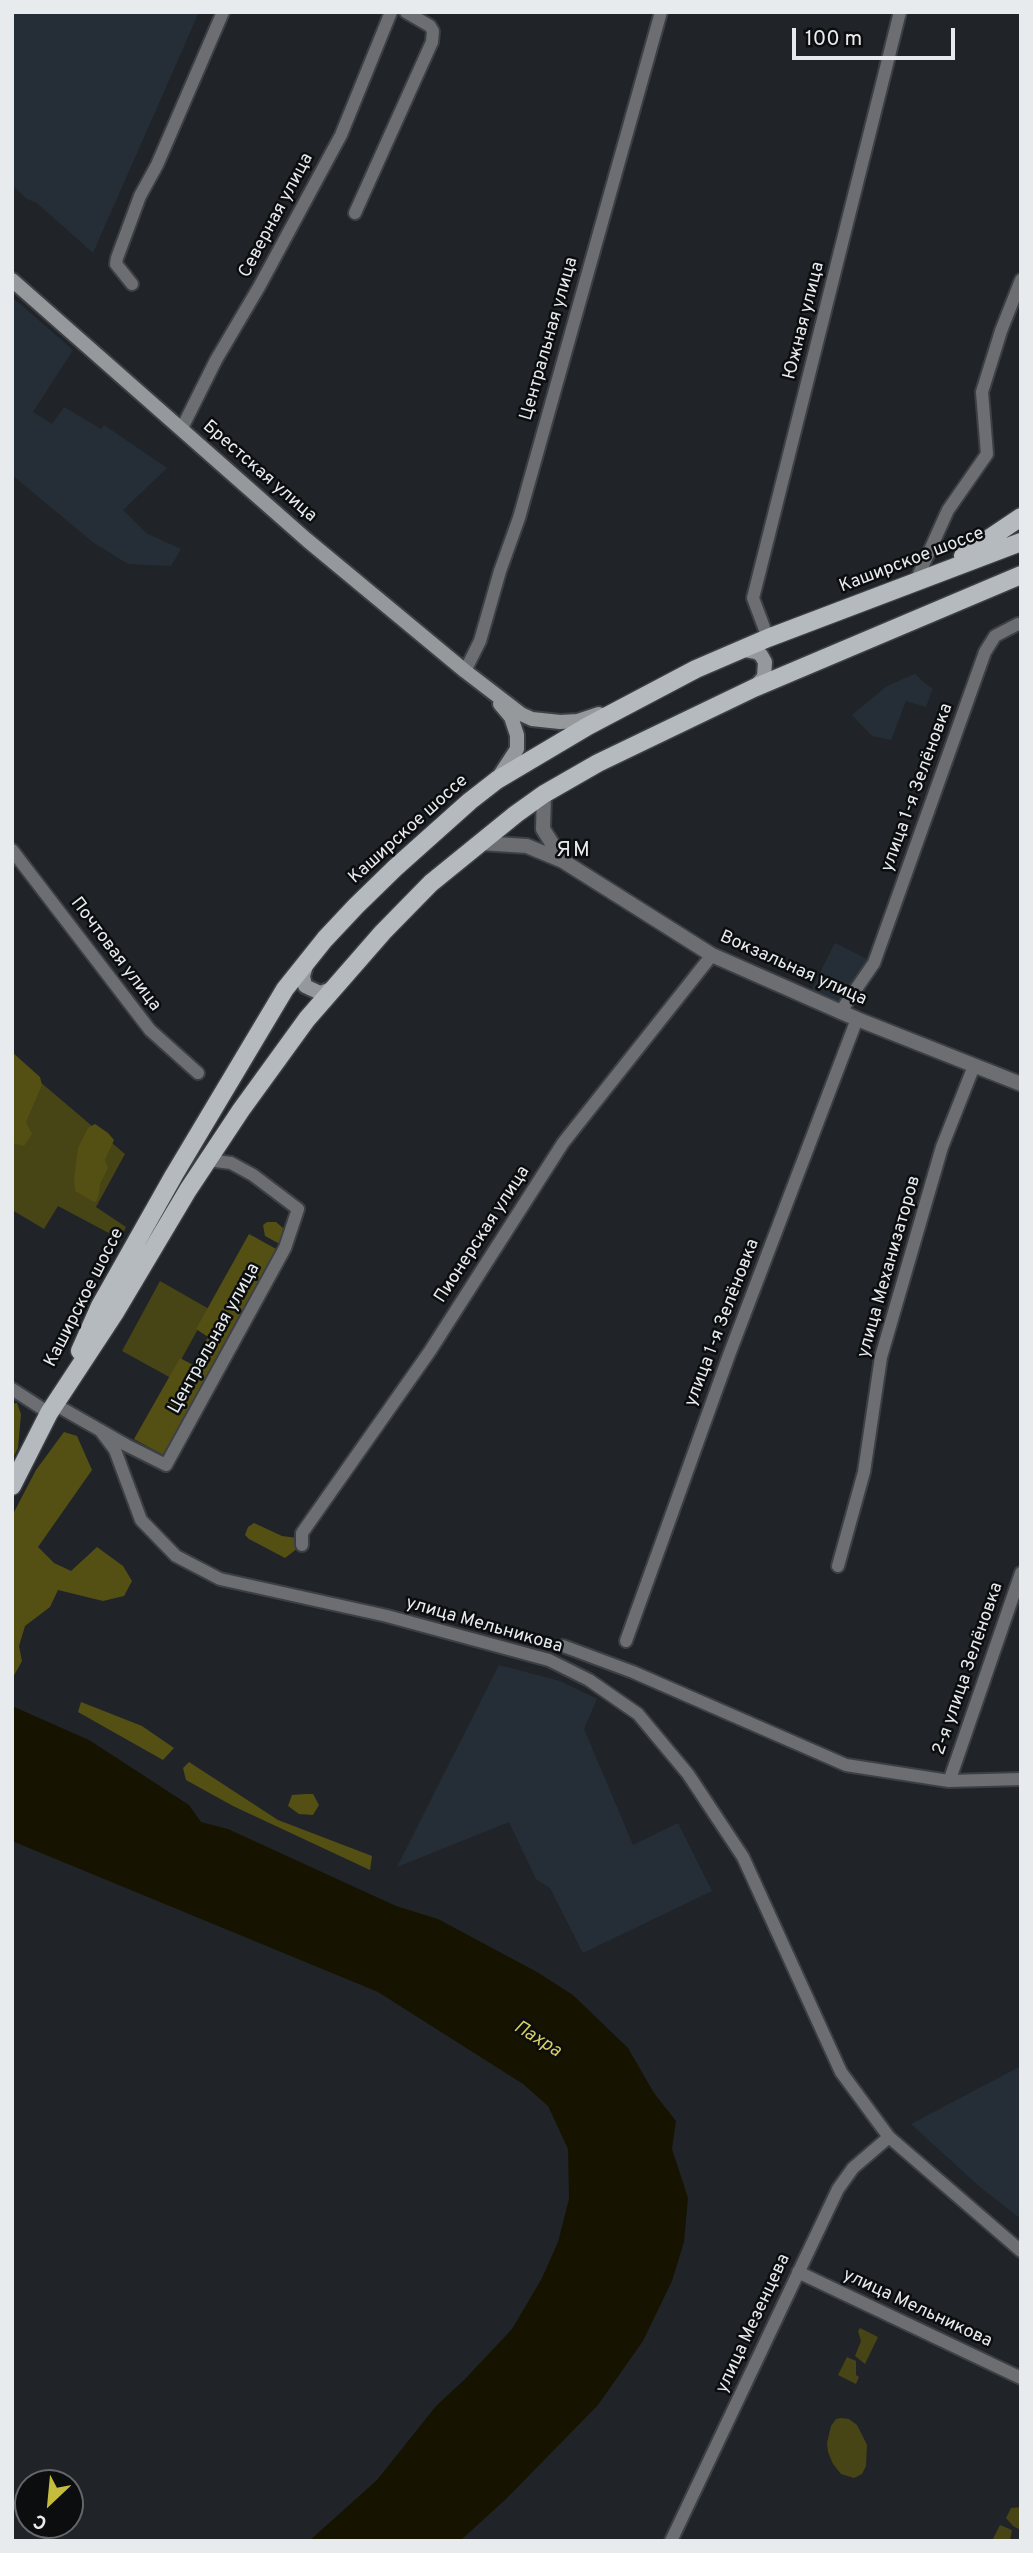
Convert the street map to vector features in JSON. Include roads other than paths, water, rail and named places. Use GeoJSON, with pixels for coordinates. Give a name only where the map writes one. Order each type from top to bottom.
{"type":"FeatureCollection","features":[{"type":"Feature","properties":{"kind":"main road","name":"Брестская улица"},"geometry":{"type":"LineString","coordinates":[[12,280],[307,540],[521,714],[545,722],[578,721],[630,703]]}},
{"type":"Feature","properties":{"kind":"main road"},"geometry":{"type":"LineString","coordinates":[[933,577],[1021,517]]}},
{"type":"Feature","properties":{"kind":"main road","name":"Каширское шоссе"},"geometry":{"type":"LineString","coordinates":[[12,1486],[52,1409],[100,1306],[268,1015],[325,939],[395,868],[497,780],[630,703],[740,649],[1021,542]]}},
{"type":"Feature","properties":{"kind":"main road","name":"Каширское шоссе"},"geometry":{"type":"LineString","coordinates":[[52,1409],[208,1160],[307,1020],[383,932],[431,883],[544,794],[597,763],[754,688],[1021,576]]}},
{"type":"Feature","properties":{"kind":"main road"},"geometry":{"type":"LineString","coordinates":[[740,649],[756,652],[765,662],[764,677],[754,688]]}},
{"type":"Feature","properties":{"kind":"main road","name":"Брестская улица"},"geometry":{"type":"LineString","coordinates":[[485,687],[511,718],[517,735],[517,749],[497,780]]}},
{"type":"Feature","properties":{"kind":"main road"},"geometry":{"type":"LineString","coordinates":[[307,960],[303,976],[305,986],[320,993],[334,988]]}},
{"type":"Feature","properties":{"kind":"street"},"geometry":{"type":"LineString","coordinates":[[132,284],[116,264],[117,258],[140,196],[157,166],[223,12]]}},
{"type":"Feature","properties":{"kind":"street","name":"Северная улица"},"geometry":{"type":"LineString","coordinates":[[181,430],[216,360],[341,135],[391,12]]}},
{"type":"Feature","properties":{"kind":"street"},"geometry":{"type":"LineString","coordinates":[[355,213],[432,42],[433,31],[430,26],[407,12]]}},
{"type":"Feature","properties":{"kind":"street","name":"Центральная улица"},"geometry":{"type":"LineString","coordinates":[[465,671],[480,641],[500,570],[519,519],[661,12]]}},
{"type":"Feature","properties":{"kind":"street","name":"Южная улица"},"geometry":{"type":"LineString","coordinates":[[768,638],[753,598],[900,12]]}},
{"type":"Feature","properties":{"kind":"street"},"geometry":{"type":"LineString","coordinates":[[915,583],[948,510],[987,454],[982,392],[1001,331],[1021,280]]}},
{"type":"Feature","properties":{"kind":"street","name":"улица 1-я Зелёновка"},"geometry":{"type":"LineString","coordinates":[[841,1011],[874,963],[985,652],[995,636],[1018,624]]}},
{"type":"Feature","properties":{"kind":"street","name":"Вокзальная улица"},"geometry":{"type":"LineString","coordinates":[[544,794],[543,829],[563,861]]}},
{"type":"Feature","properties":{"kind":"street","name":"Вокзальная улица"},"geometry":{"type":"LineString","coordinates":[[480,843],[527,846],[563,861],[712,955],[857,1019],[1021,1084]]}},
{"type":"Feature","properties":{"kind":"street","name":"Почтовая улица"},"geometry":{"type":"LineString","coordinates":[[12,850],[150,1030],[198,1073]]}},
{"type":"Feature","properties":{"kind":"street","name":"Пионерская улица"},"geometry":{"type":"LineString","coordinates":[[302,1545],[302,1533],[430,1351],[563,1143],[712,955]]}},
{"type":"Feature","properties":{"kind":"street","name":"улица 1-я Зелёновка"},"geometry":{"type":"LineString","coordinates":[[626,1641],[729,1355],[857,1019]]}},
{"type":"Feature","properties":{"kind":"street","name":"улица Механизаторов"},"geometry":{"type":"LineString","coordinates":[[838,1566],[864,1472],[881,1357],[942,1147],[974,1066]]}},
{"type":"Feature","properties":{"kind":"street","name":"Центральная улица"},"geometry":{"type":"LineString","coordinates":[[15,1393],[100,1430],[166,1465],[285,1248],[298,1209],[253,1175],[231,1163],[208,1160]]}},
{"type":"Feature","properties":{"kind":"street","name":"улица Мельникова"},"geometry":{"type":"LineString","coordinates":[[100,1430],[115,1450],[141,1520],[176,1556],[220,1579],[387,1615],[549,1660],[589,1679],[638,1714],[688,1774],[743,1857],[841,2072],[889,2137],[1021,2251]]}},
{"type":"Feature","properties":{"kind":"street","name":"2-я улица Зелёновка"},"geometry":{"type":"LineString","coordinates":[[950,1778],[1021,1573]]}},
{"type":"Feature","properties":{"kind":"street"},"geometry":{"type":"LineString","coordinates":[[563,1646],[633,1672],[846,1765],[950,1778],[1021,1779]]}},
{"type":"Feature","properties":{"kind":"street","name":"улица Мезенцева"},"geometry":{"type":"LineString","coordinates":[[671,2541],[845,2178],[889,2137]]}},
{"type":"Feature","properties":{"kind":"street","name":"улица Мельникова"},"geometry":{"type":"LineString","coordinates":[[798,2272],[1021,2378]]}},
{"type":"Feature","properties":{"kind":"water","name":"Пахра"},"geometry":{"type":"Polygon","coordinates":[[[12,1706],[89,1740],[189,1805],[201,1822],[228,1829],[396,1906],[438,1919],[537,1972],[573,1995],[628,2048],[654,2093],[676,2121],[672,2149],[688,2198],[684,2242],[672,2281],[643,2341],[598,2405],[507,2498],[460,2541],[309,2541],[377,2480],[436,2406],[512,2329],[542,2278],[558,2242],[569,2199],[568,2149],[548,2106],[523,2084],[378,1992],[12,1841],[12,1706]]]}},
{"type":"Feature","properties":{"kind":"district","name":"ЯМ"},"geometry":{"type":"Point","coordinates":[574,852]}}]}
